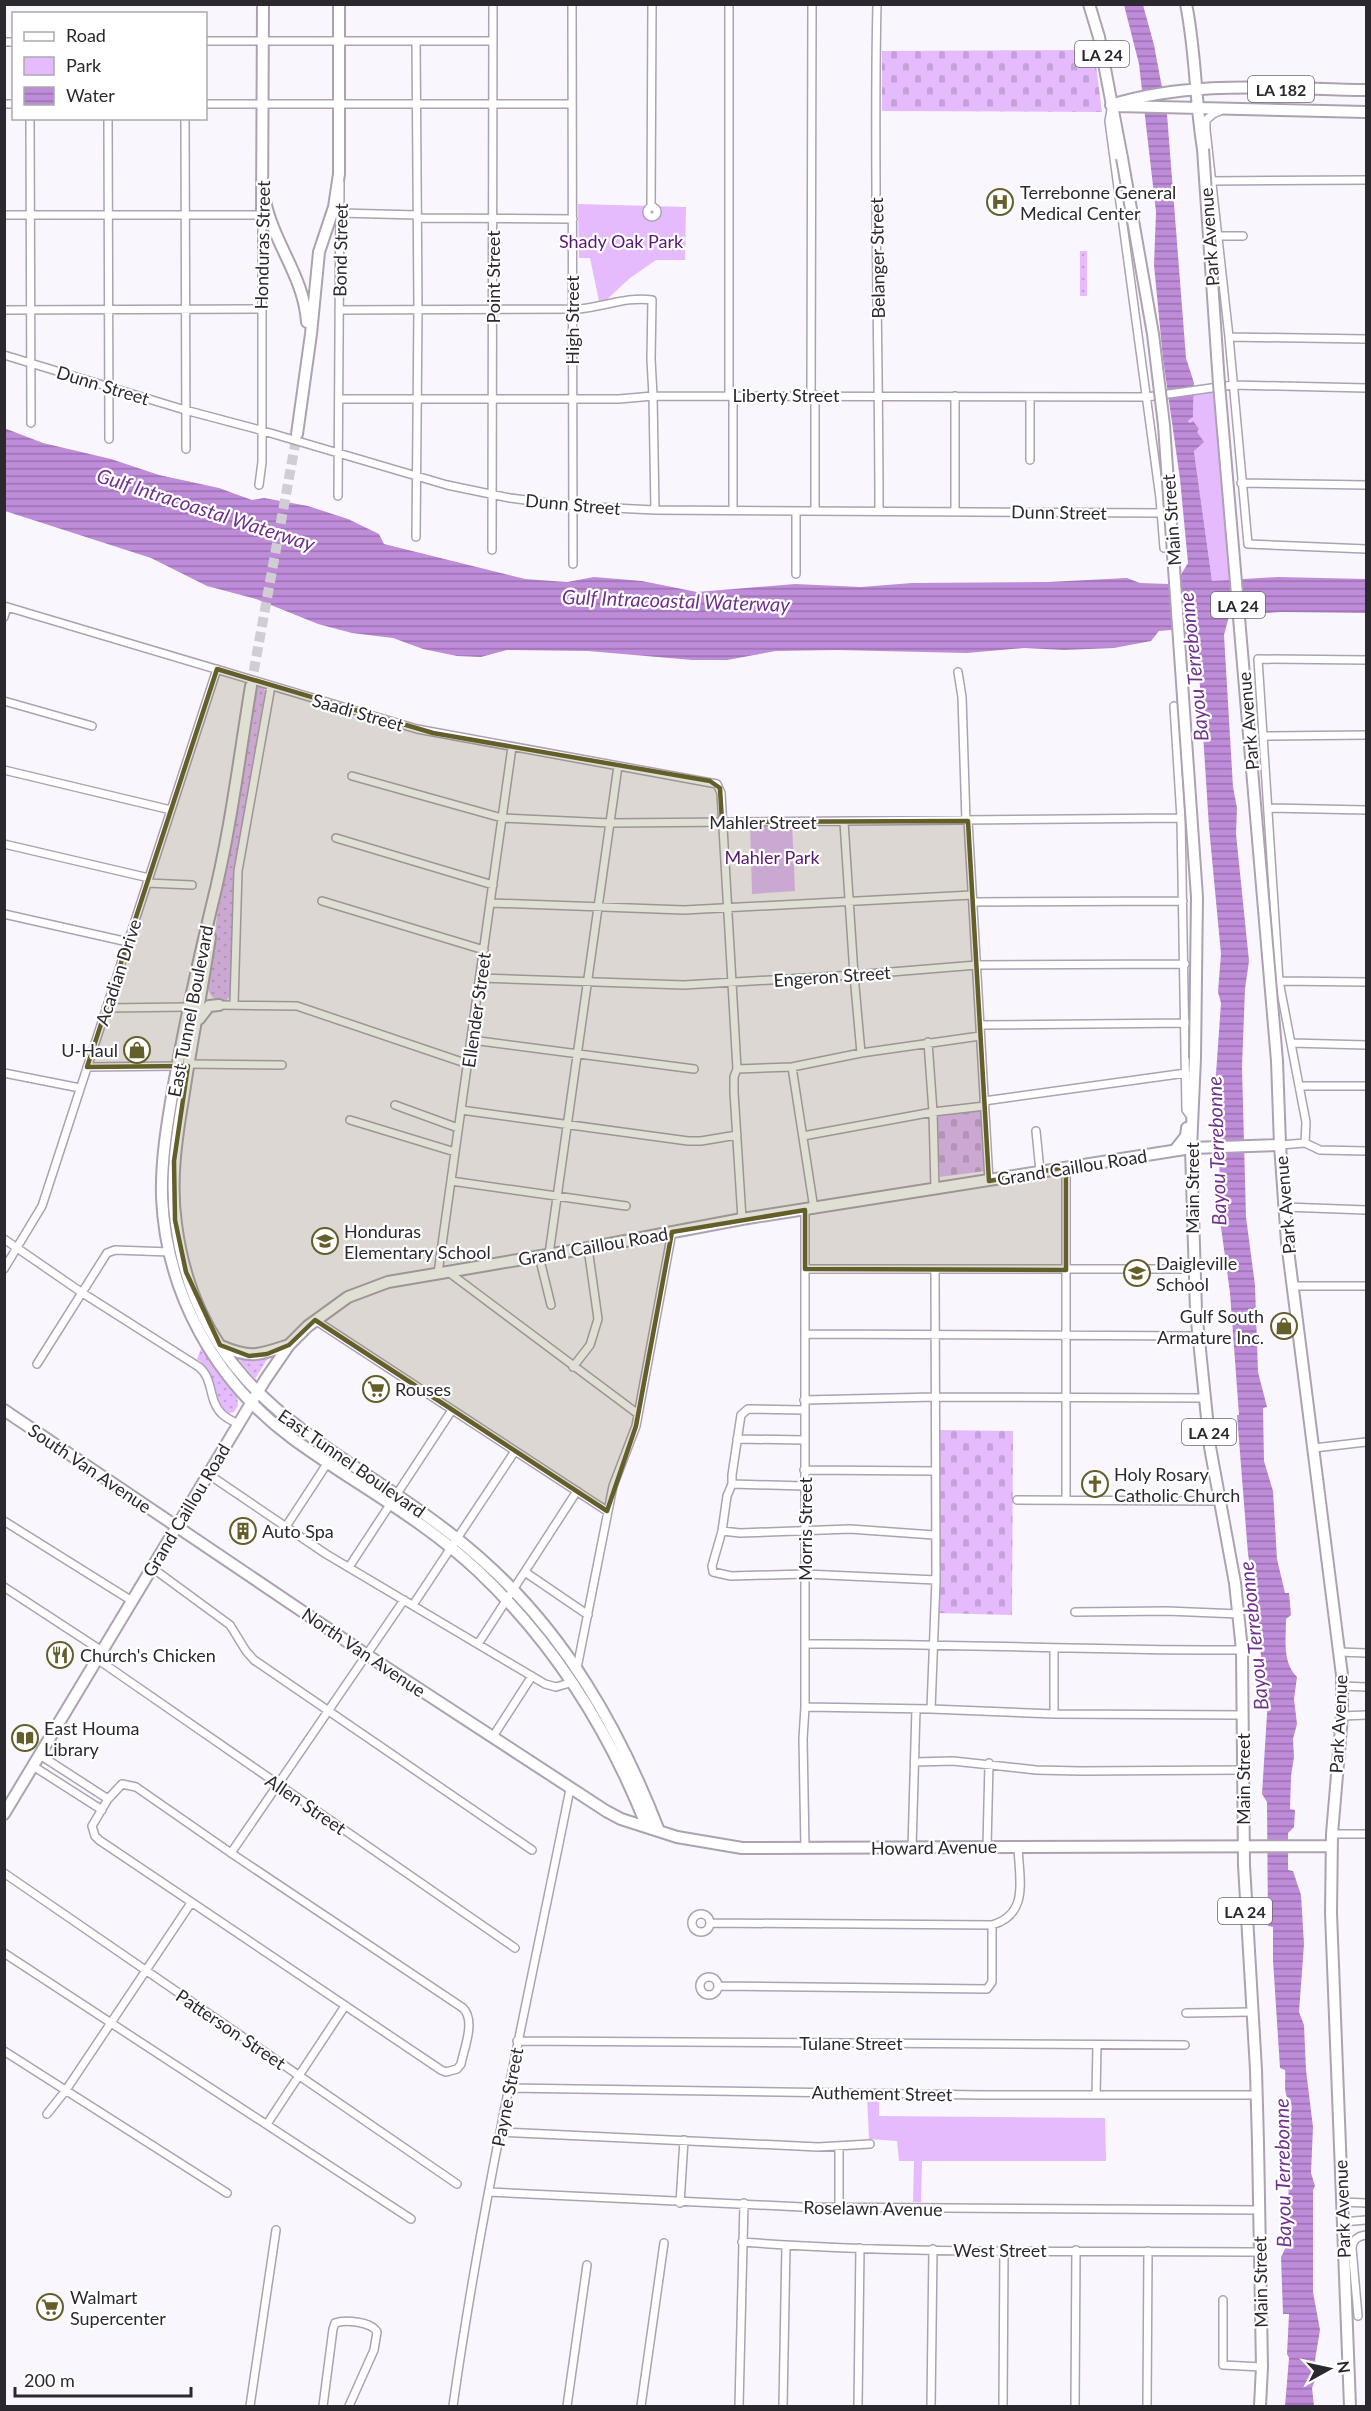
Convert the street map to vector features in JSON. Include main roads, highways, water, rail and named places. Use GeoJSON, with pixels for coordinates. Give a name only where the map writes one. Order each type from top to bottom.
{"type":"FeatureCollection","features":[{"type":"Feature","properties":{"kind":"main road","name":"Honduras Street"},"geometry":{"type":"LineString","coordinates":[[262,215],[263,4]]}},
{"type":"Feature","properties":{"kind":"main road","name":"Bond Street"},"geometry":{"type":"LineString","coordinates":[[309,349],[319,252],[334,207],[339,174],[339,4]]}},
{"type":"Feature","properties":{"kind":"main road","name":"Main Street"},"geometry":{"type":"LineString","coordinates":[[1089,4],[1099,38],[1122,158],[1153,334],[1164,425],[1197,897],[1195,1058],[1191,1148],[1193,1269],[1204,1398],[1218,1501],[1239,1614],[1242,1650],[1243,1847],[1257,2095],[1262,2367],[1260,2406]]}},
{"type":"Feature","properties":{"kind":"main road","name":"Park Avenue"},"geometry":{"type":"LineString","coordinates":[[1186,4],[1196,108],[1203,149],[1219,384],[1277,1061],[1285,1207],[1342,1686],[1342,1716],[1331,1846],[1331,1913],[1350,2406]]}},
{"type":"Feature","properties":{"kind":"main road","name":"LA 182"},"geometry":{"type":"LineString","coordinates":[[1111,105],[1138,102],[1170,91],[1195,88],[1366,90]]}},
{"type":"Feature","properties":{"kind":"main road"},"geometry":{"type":"LineString","coordinates":[[1330,89],[1330,111]]}},
{"type":"Feature","properties":{"kind":"main road","name":"LA 182"},"geometry":{"type":"LineString","coordinates":[[1138,102],[1169,108],[1366,112]]}},
{"type":"Feature","properties":{"kind":"main road"},"geometry":{"type":"LineString","coordinates":[[262,185],[267,209],[292,265],[303,298],[309,349],[297,434]]}},
{"type":"Feature","properties":{"kind":"main road","name":"East Tunnel Boulevard"},"geometry":{"type":"LineString","coordinates":[[251,686],[213,904],[196,1025],[183,1065],[165,1141],[162,1173],[163,1214],[180,1290],[201,1337],[223,1370],[251,1403],[288,1435],[396,1494],[537,1616],[577,1668],[603,1709],[624,1749],[659,1831]]}},
{"type":"Feature","properties":{"kind":"main road","name":"East Tunnel Boulevard"},"geometry":{"type":"LineString","coordinates":[[213,904],[188,1007],[181,1047],[184,1087],[174,1161],[175,1220],[185,1268],[197,1301],[220,1345],[257,1393],[331,1458],[390,1504],[453,1543]]}},
{"type":"Feature","properties":{"kind":"main road"},"geometry":{"type":"LineString","coordinates":[[196,1025],[206,1009],[219,1005],[210,1001],[206,996],[203,984]]}},
{"type":"Feature","properties":{"kind":"main road"},"geometry":{"type":"LineString","coordinates":[[1175,1150],[1186,1136],[1187,1125],[1192,1119]]}},
{"type":"Feature","properties":{"kind":"main road","name":"Grand Caillou Road"},"geometry":{"type":"LineString","coordinates":[[4,1814],[176,1525],[289,1345],[315,1320],[348,1298],[395,1280],[588,1248],[742,1219],[1175,1150],[1280,1145]]}},
{"type":"Feature","properties":{"kind":"main road"},"geometry":{"type":"LineString","coordinates":[[220,1345],[249,1356],[267,1354],[289,1345]]}},
{"type":"Feature","properties":{"kind":"main road","name":"South Van Avenue"},"geometry":{"type":"LineString","coordinates":[[4,1410],[176,1525]]}},
{"type":"Feature","properties":{"kind":"main road","name":"North Van Avenue"},"geometry":{"type":"LineString","coordinates":[[176,1525],[366,1655],[552,1777]]}},
{"type":"Feature","properties":{"kind":"main road","name":"East Tunnel Boulevard"},"geometry":{"type":"LineString","coordinates":[[510,1594],[573,1682],[616,1755],[647,1827]]}},
{"type":"Feature","properties":{"kind":"main road","name":"Howard Avenue"},"geometry":{"type":"LineString","coordinates":[[552,1777],[606,1811],[647,1827],[702,1843],[742,1848],[1331,1846]]}},
{"type":"Feature","properties":{"kind":"water","name":"Gulf Intracoastal Waterway"},"geometry":{"type":"Polygon","coordinates":[[[1124,5],[1143,5],[1154,45],[1167,114],[1186,358],[1194,383],[1193,417],[1188,421],[1190,423],[1193,421],[1204,442],[1194,451],[1212,581],[1278,577],[1366,579],[1366,613],[1281,612],[1229,616],[1224,635],[1233,787],[1237,808],[1236,834],[1249,961],[1245,989],[1242,1067],[1246,1217],[1255,1285],[1258,1372],[1267,1407],[1263,1408],[1264,1461],[1273,1491],[1277,1559],[1285,1593],[1289,1593],[1291,1615],[1286,1619],[1287,1657],[1297,1677],[1294,1699],[1297,1724],[1293,1739],[1290,1809],[1295,1810],[1294,1827],[1288,1833],[1288,1870],[1293,1871],[1301,1895],[1304,1944],[1299,2012],[1304,2025],[1306,2070],[1313,2127],[1311,2173],[1315,2186],[1313,2190],[1313,2292],[1320,2330],[1315,2360],[1317,2375],[1312,2388],[1314,2406],[1285,2406],[1289,2358],[1287,2354],[1289,2314],[1283,2314],[1281,2257],[1287,2245],[1290,2143],[1286,2131],[1292,2108],[1285,2091],[1285,2070],[1280,2068],[1273,1927],[1268,1926],[1267,1802],[1262,1794],[1268,1698],[1262,1671],[1258,1614],[1248,1554],[1230,1293],[1220,1220],[1216,1074],[1221,1003],[1218,992],[1221,954],[1209,827],[1198,656],[1183,629],[1159,631],[1151,641],[1114,648],[1064,650],[1024,648],[967,653],[776,651],[727,660],[692,660],[588,651],[507,650],[481,657],[457,656],[423,649],[393,638],[352,633],[318,624],[256,599],[207,586],[151,558],[5,511],[4,428],[43,443],[111,459],[159,475],[219,488],[252,500],[264,498],[308,506],[348,519],[379,534],[384,544],[525,579],[567,582],[594,577],[642,581],[697,592],[795,584],[861,587],[912,583],[1048,582],[1127,578],[1140,583],[1169,584],[1180,576],[1188,563],[1154,265],[1156,212],[1139,64],[1124,5]]]}},
{"type":"Feature","properties":{"kind":"tunnel"},"geometry":{"type":"LineString","coordinates":[[251,686],[297,434]]}},
{"type":"Feature","properties":{"kind":"place","name":"Terrebonne General Medical Center"},"geometry":{"type":"Point","coordinates":[1000,202]}},
{"type":"Feature","properties":{"kind":"place","name":"U-Haul"},"geometry":{"type":"Point","coordinates":[137,1050]}},
{"type":"Feature","properties":{"kind":"place","name":"Honduras Elementary School"},"geometry":{"type":"Point","coordinates":[325,1241]}},
{"type":"Feature","properties":{"kind":"place","name":"Daigleville School"},"geometry":{"type":"Point","coordinates":[1137,1273]}},
{"type":"Feature","properties":{"kind":"place","name":"Gulf South Armature Inc."},"geometry":{"type":"Point","coordinates":[1284,1326]}},
{"type":"Feature","properties":{"kind":"place","name":"Rouses"},"geometry":{"type":"Point","coordinates":[376,1389]}},
{"type":"Feature","properties":{"kind":"place","name":"Holy Rosary Catholic Church"},"geometry":{"type":"Point","coordinates":[1095,1484]}},
{"type":"Feature","properties":{"kind":"place","name":"Auto Spa"},"geometry":{"type":"Point","coordinates":[243,1531]}},
{"type":"Feature","properties":{"kind":"place","name":"Church's Chicken"},"geometry":{"type":"Point","coordinates":[60,1655]}},
{"type":"Feature","properties":{"kind":"place","name":"East Houma Library"},"geometry":{"type":"Point","coordinates":[25,1738]}},
{"type":"Feature","properties":{"kind":"place","name":"Walmart Supercenter"},"geometry":{"type":"Point","coordinates":[50,2307]}},
{"type":"Feature","properties":{"kind":"park label","name":"Shady Oak Park"},"geometry":{"type":"Point","coordinates":[621,241]}},
{"type":"Feature","properties":{"kind":"park label","name":"Mahler Park"},"geometry":{"type":"Point","coordinates":[772,857]}},
{"type":"Feature","properties":{"kind":"water label","name":"Bayou Terrebonne"},"geometry":{"type":"Point","coordinates":[1193,667]}},
{"type":"Feature","properties":{"kind":"water label","name":"Bayou Terrebonne"},"geometry":{"type":"Point","coordinates":[1216,1151]}},
{"type":"Feature","properties":{"kind":"water label","name":"Bayou Terrebonne"},"geometry":{"type":"Point","coordinates":[1253,1636]}},
{"type":"Feature","properties":{"kind":"water label","name":"Bayou Terrebonne"},"geometry":{"type":"Point","coordinates":[1282,2173]}}]}
